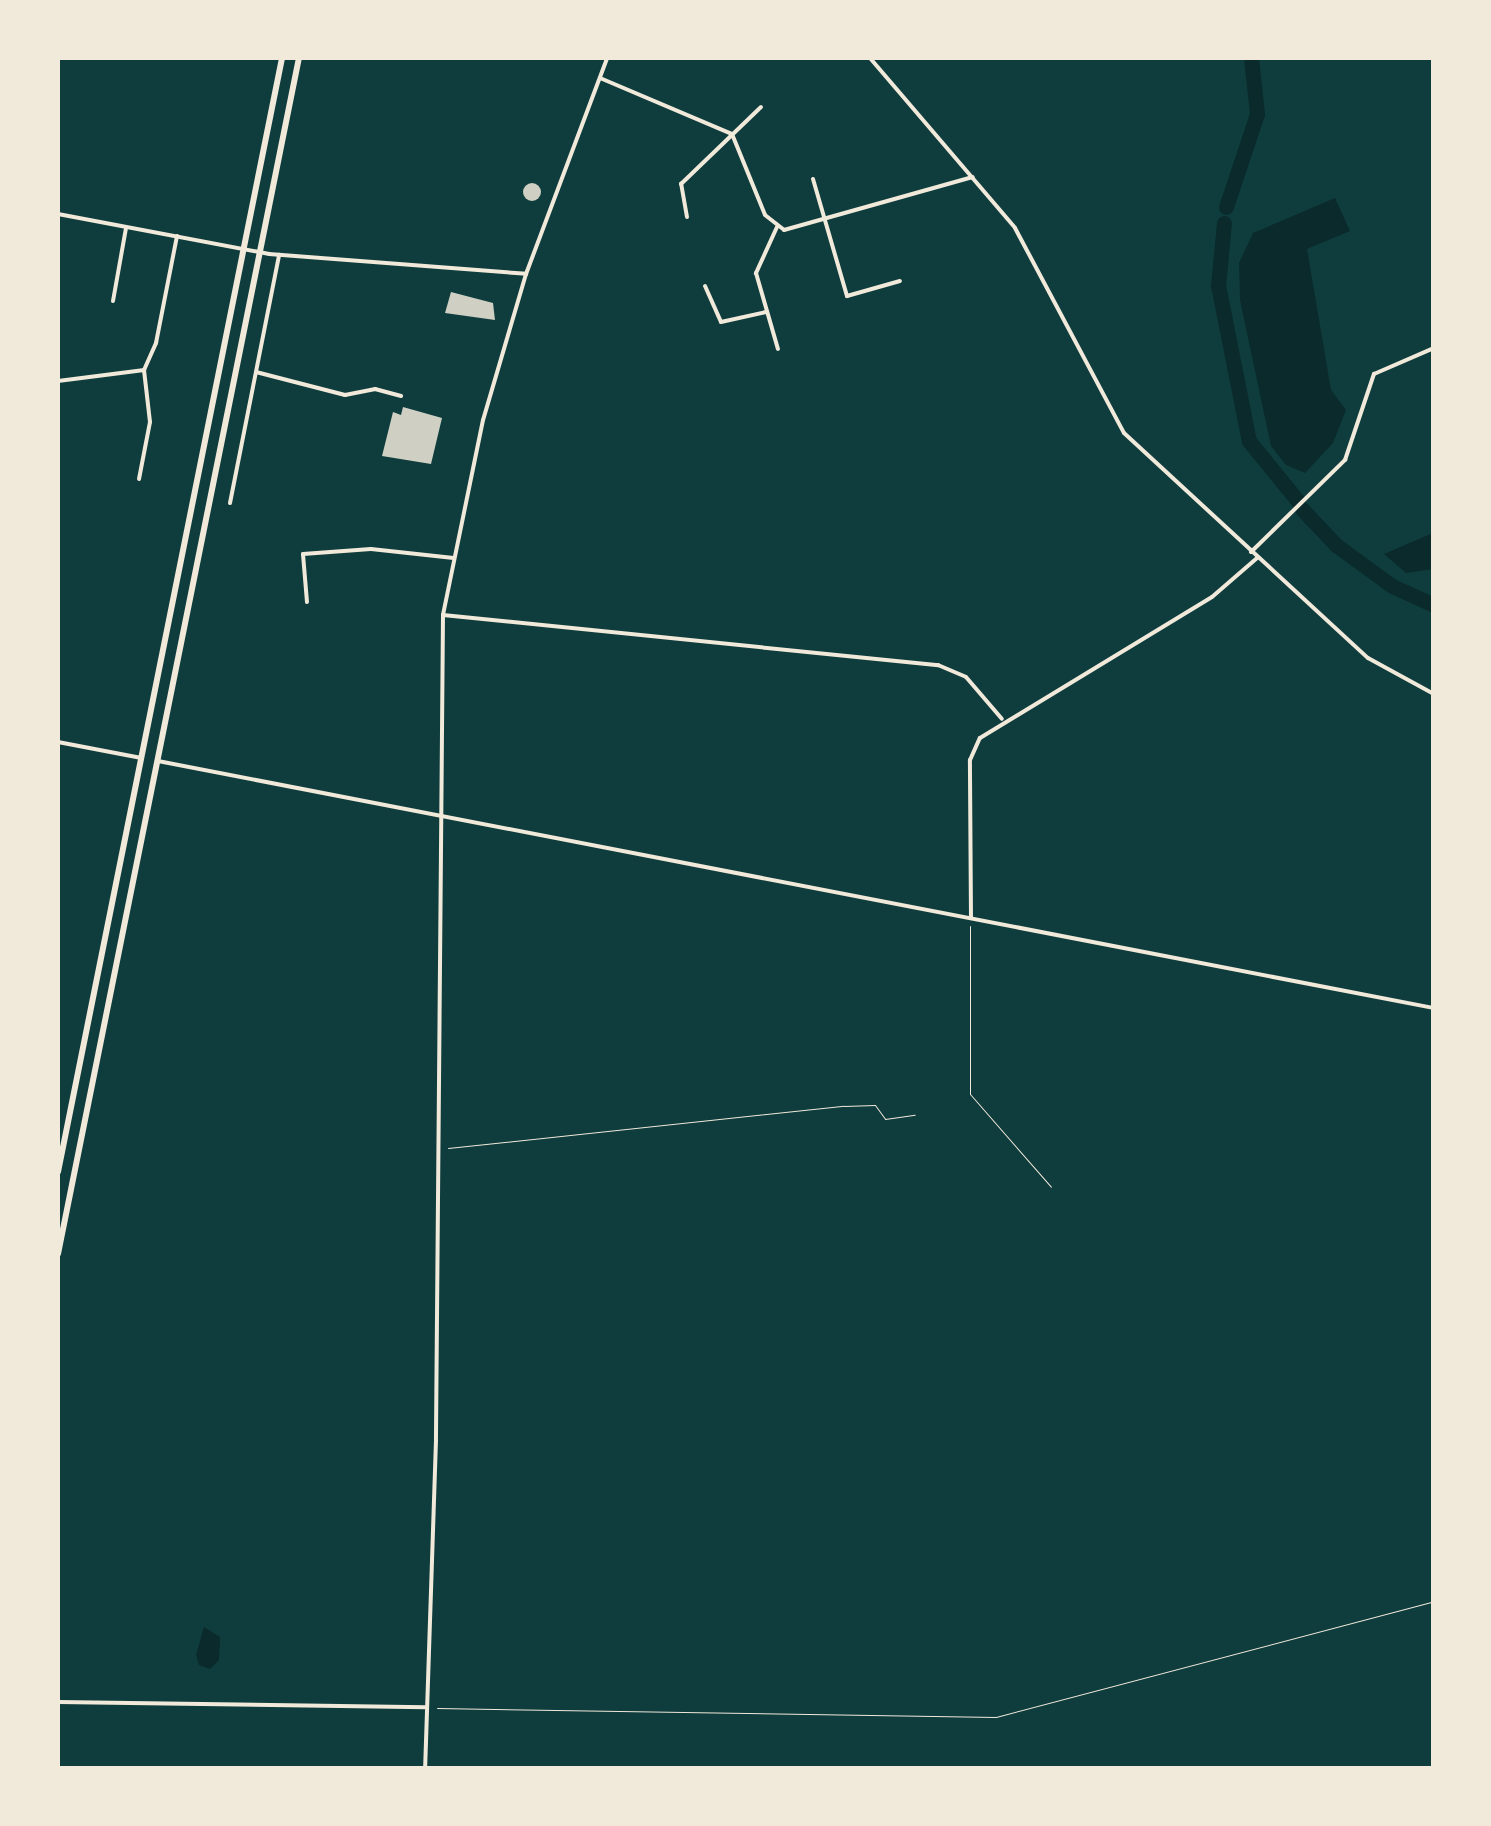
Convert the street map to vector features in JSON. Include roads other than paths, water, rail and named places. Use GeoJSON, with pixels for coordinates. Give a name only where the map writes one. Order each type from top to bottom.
{"type":"FeatureCollection","features":[{"type":"Feature","properties":{"kind":"highway"},"geometry":{"type":"LineString","coordinates":[[58,1172],[282,58]]}},
{"type":"Feature","properties":{"kind":"highway"},"geometry":{"type":"LineString","coordinates":[[58,1254],[299,58]]}},
{"type":"Feature","properties":{"kind":"street"},"geometry":{"type":"LineString","coordinates":[[425,1768],[440,1150],[444,615],[483,420],[526,274],[607,58]]}},
{"type":"Feature","properties":{"kind":"street"},"geometry":{"type":"LineString","coordinates":[[870,58],[1030,250],[1108,413],[1250,552],[1368,658],[1434,694]]}},
{"type":"Feature","properties":{"kind":"street"},"geometry":{"type":"LineString","coordinates":[[600,78],[732,134],[765,215],[777,226],[793,231],[973,177]]}},
{"type":"Feature","properties":{"kind":"street"},"geometry":{"type":"LineString","coordinates":[[687,217],[682,184],[761,107]]}},
{"type":"Feature","properties":{"kind":"street"},"geometry":{"type":"LineString","coordinates":[[813,179],[847,296],[900,281]]}},
{"type":"Feature","properties":{"kind":"street"},"geometry":{"type":"LineString","coordinates":[[58,214],[260,253],[526,274]]}},
{"type":"Feature","properties":{"kind":"street"},"geometry":{"type":"LineString","coordinates":[[777,226],[756,272],[778,348]]}},
{"type":"Feature","properties":{"kind":"street"},"geometry":{"type":"LineString","coordinates":[[113,301],[126,228]]}},
{"type":"Feature","properties":{"kind":"street"},"geometry":{"type":"LineString","coordinates":[[139,478],[150,422],[144,370],[156,343],[177,236]]}},
{"type":"Feature","properties":{"kind":"street"},"geometry":{"type":"LineString","coordinates":[[230,502],[278,255]]}},
{"type":"Feature","properties":{"kind":"street"},"geometry":{"type":"LineString","coordinates":[[705,286],[721,322],[766,312]]}},
{"type":"Feature","properties":{"kind":"street"},"geometry":{"type":"LineString","coordinates":[[1250,552],[1345,460],[1374,374],[1434,348]]}},
{"type":"Feature","properties":{"kind":"street"},"geometry":{"type":"LineString","coordinates":[[58,382],[144,370]]}},
{"type":"Feature","properties":{"kind":"street"},"geometry":{"type":"LineString","coordinates":[[256,372],[345,396],[375,390],[401,396]]}},
{"type":"Feature","properties":{"kind":"street"},"geometry":{"type":"LineString","coordinates":[[307,602],[303,554],[370,549],[454,558]]}},
{"type":"Feature","properties":{"kind":"street"},"geometry":{"type":"LineString","coordinates":[[970,918],[970,760],[980,738],[1002,719],[1212,597],[1257,558]]}},
{"type":"Feature","properties":{"kind":"street"},"geometry":{"type":"LineString","coordinates":[[444,615],[938,665],[966,677],[1002,719]]}},
{"type":"Feature","properties":{"kind":"street"},"geometry":{"type":"LineString","coordinates":[[58,742],[141,758]]}},
{"type":"Feature","properties":{"kind":"street"},"geometry":{"type":"LineString","coordinates":[[158,761],[1434,1008]]}},
{"type":"Feature","properties":{"kind":"street"},"geometry":{"type":"LineString","coordinates":[[58,1702],[426,1708]]}},
{"type":"Feature","properties":{"kind":"water"},"geometry":{"type":"Polygon","coordinates":[[[1335,198],[1350,231],[1307,249],[1331,390],[1346,410],[1333,443],[1305,473],[1286,465],[1271,446],[1240,300],[1239,263],[1253,233],[1335,198]]]}},
{"type":"Feature","properties":{"kind":"water"},"geometry":{"type":"Polygon","coordinates":[[[1433,533],[1433,569],[1406,573],[1384,554],[1433,533]]]}},
{"type":"Feature","properties":{"kind":"water"},"geometry":{"type":"Polygon","coordinates":[[[204,1627],[220,1637],[219,1660],[210,1669],[199,1665],[196,1655],[204,1627]]]}},
{"type":"Feature","properties":{"kind":"waterway"},"geometry":{"type":"LineString","coordinates":[[1226,207],[1257,114],[1251,58]]}},
{"type":"Feature","properties":{"kind":"waterway"},"geometry":{"type":"LineString","coordinates":[[1224,223],[1218,285],[1249,441],[1298,501]]}},
{"type":"Feature","properties":{"kind":"waterway"},"geometry":{"type":"LineString","coordinates":[[1302,509],[1336,545],[1392,586],[1434,605]]}}]}
